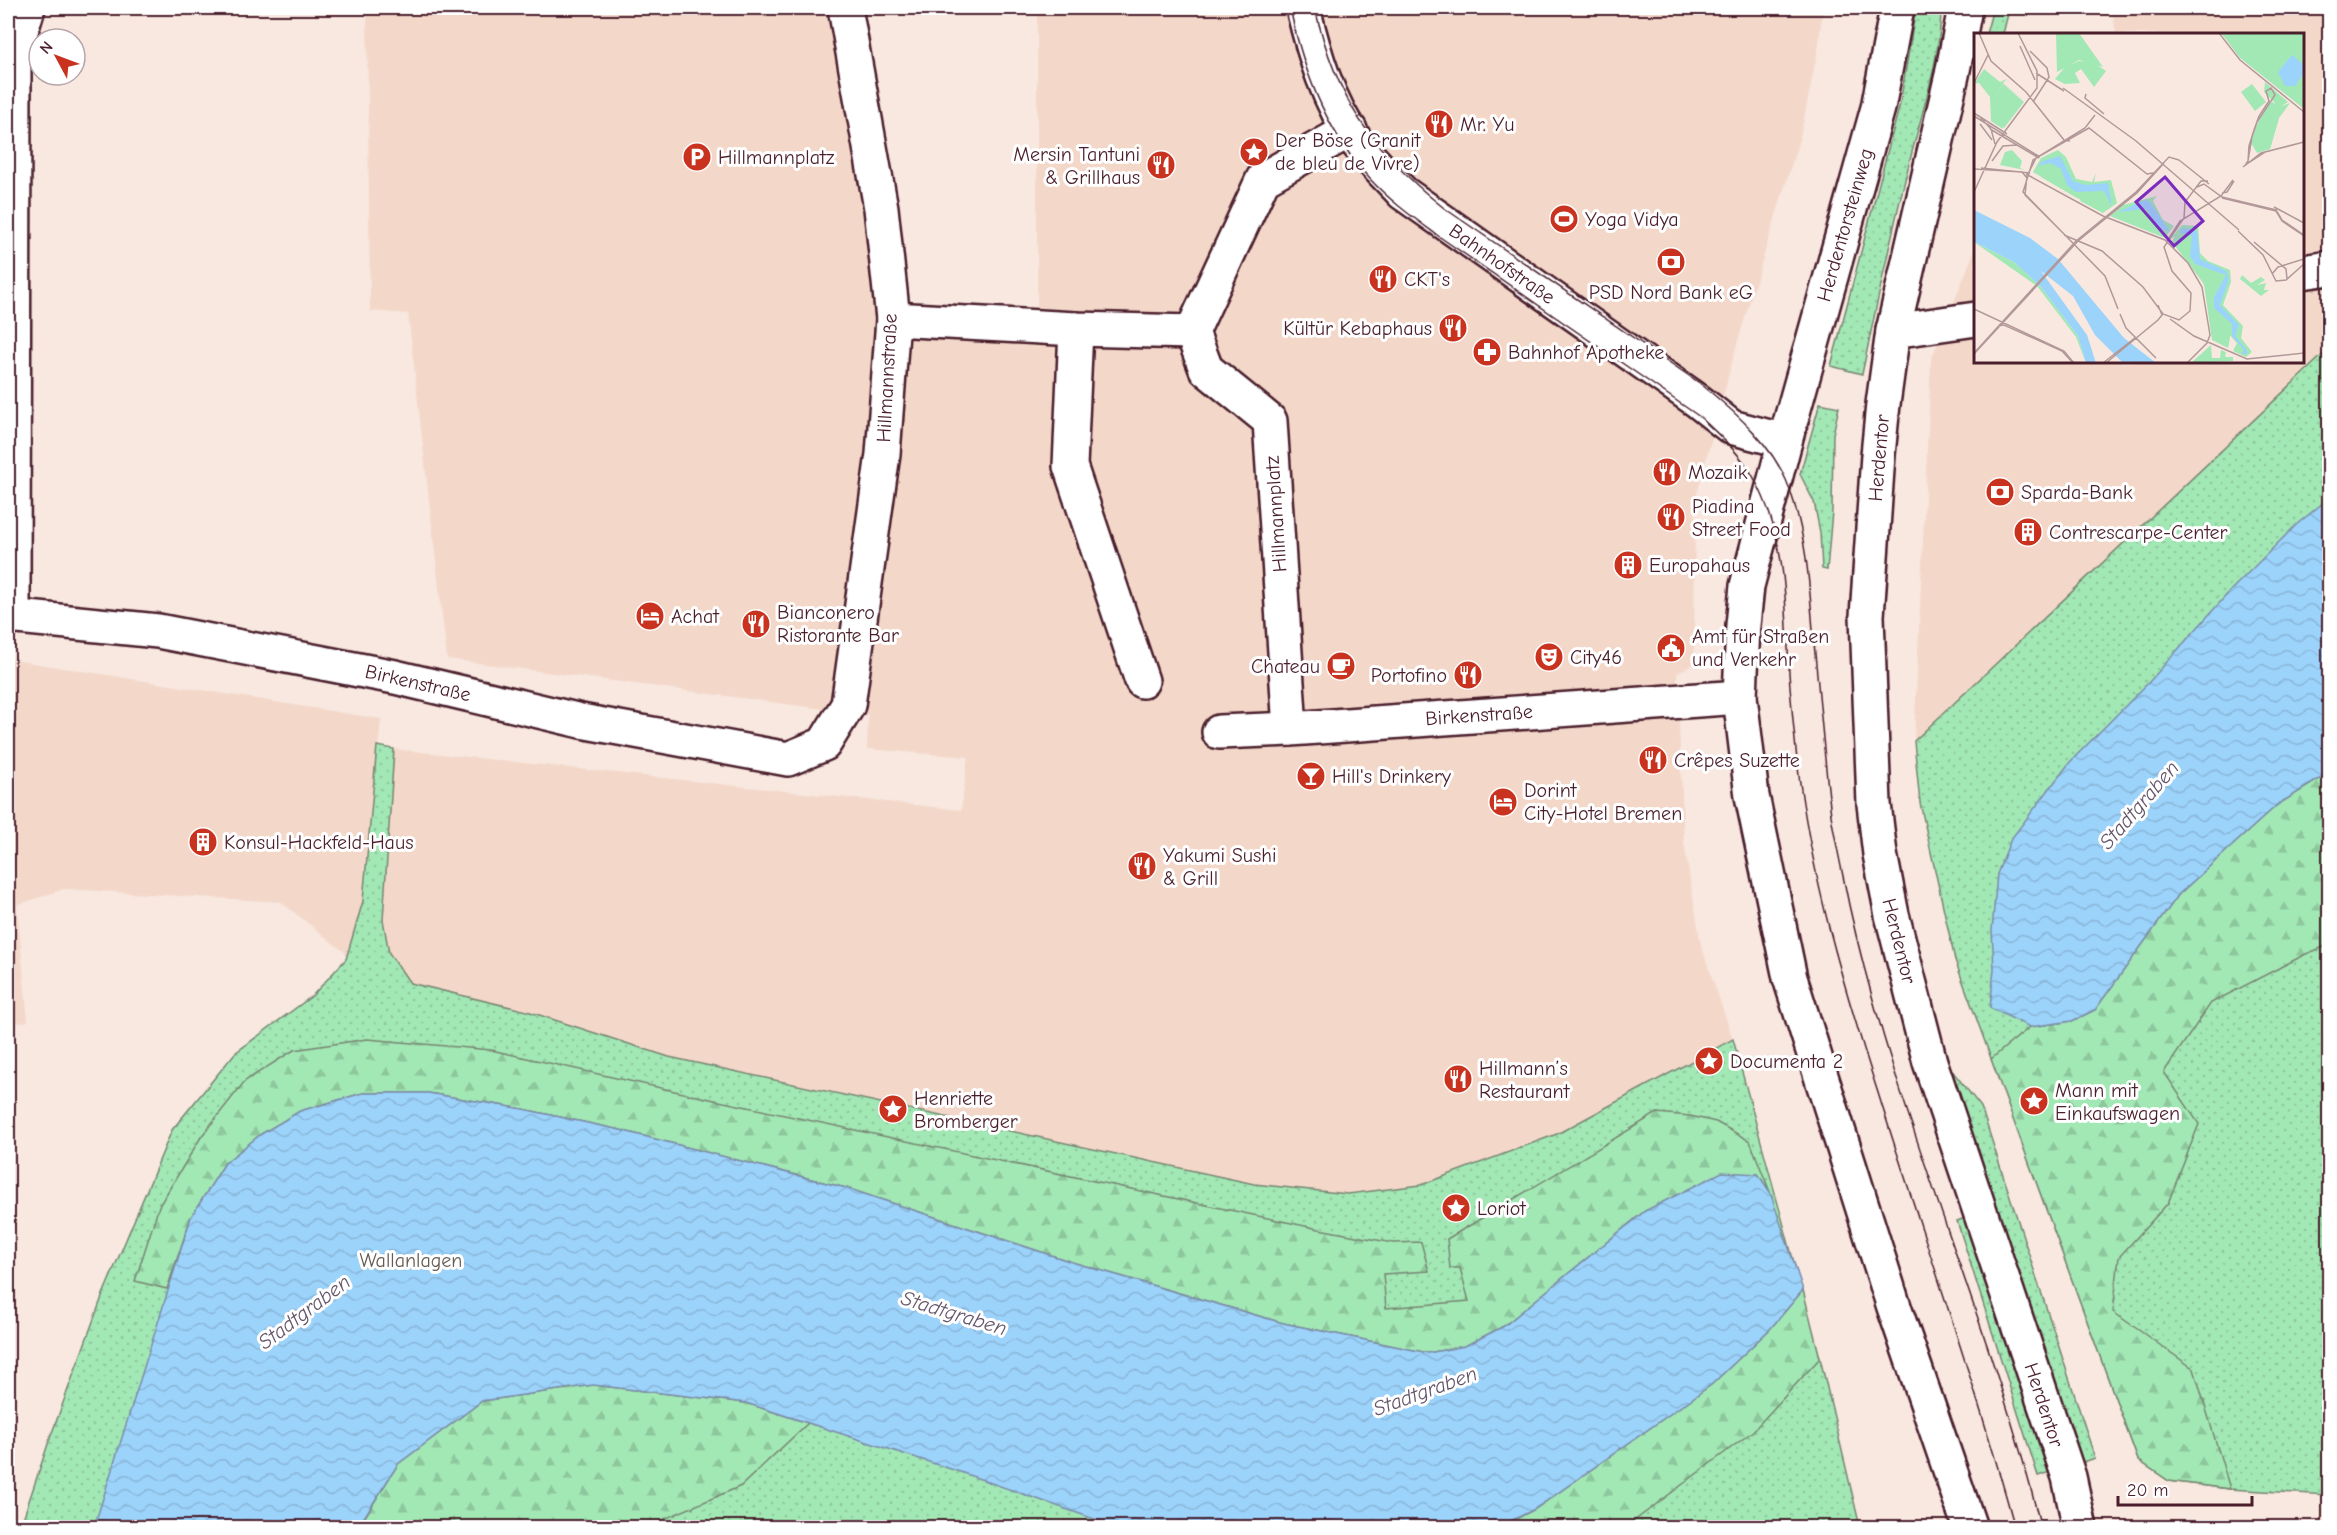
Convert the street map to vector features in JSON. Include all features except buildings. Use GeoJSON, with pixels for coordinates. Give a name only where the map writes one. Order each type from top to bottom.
{"type":"FeatureCollection","features":[{"type":"Feature","properties":{"kind":"street"},"geometry":{"type":"LineString","coordinates":[[10,616],[14,54],[28,8]]}},
{"type":"Feature","properties":{"kind":"street","name":"Hillmannstraße"},"geometry":{"type":"LineString","coordinates":[[824,744],[848,705],[883,454],[892,319],[881,208],[845,8]]}},
{"type":"Feature","properties":{"kind":"street","name":"Bahnhofstraße"},"geometry":{"type":"LineString","coordinates":[[1303,8],[1314,56],[1332,99],[1350,130],[1378,168],[1403,193],[1698,401],[1731,427],[1785,441]]}},
{"type":"Feature","properties":{"kind":"street","name":"Herdentorsteinweg"},"geometry":{"type":"LineString","coordinates":[[1785,441],[1878,108],[1897,8]]}},
{"type":"Feature","properties":{"kind":"street"},"geometry":{"type":"LineString","coordinates":[[1965,8],[1952,75],[1893,331],[1974,319]]}},
{"type":"Feature","properties":{"kind":"street"},"geometry":{"type":"LineString","coordinates":[[892,319],[1076,329],[1192,332],[1263,179],[1350,130]]}},
{"type":"Feature","properties":{"kind":"street"},"geometry":{"type":"LineString","coordinates":[[2304,272],[2330,268]]}},
{"type":"Feature","properties":{"kind":"street"},"geometry":{"type":"LineString","coordinates":[[1076,329],[1070,466],[1142,681]]}},
{"type":"Feature","properties":{"kind":"street","name":"Herdentor"},"geometry":{"type":"LineString","coordinates":[[1893,331],[1878,455],[1867,616],[1874,804],[1880,854],[1892,915],[1930,1062],[2069,1477],[2080,1527]]}},
{"type":"Feature","properties":{"kind":"street","name":"Hillmannplatz"},"geometry":{"type":"LineString","coordinates":[[1192,332],[1206,369],[1270,421],[1290,729]]}},
{"type":"Feature","properties":{"kind":"street"},"geometry":{"type":"LineString","coordinates":[[1785,441],[1747,586],[1743,625],[1740,697],[1752,796],[1790,978],[1894,1307],[1970,1527]]}},
{"type":"Feature","properties":{"kind":"street","name":"Birkenstraße"},"geometry":{"type":"LineString","coordinates":[[10,616],[169,633],[395,677],[581,721],[788,759],[824,744]]}},
{"type":"Feature","properties":{"kind":"street","name":"Birkenstraße"},"geometry":{"type":"LineString","coordinates":[[1219,732],[1740,697]]}},
{"type":"Feature","properties":{"kind":"shaded area"},"geometry":{"type":"Polygon","coordinates":[[[367,8],[840,8],[879,311],[1037,310],[1037,8],[1823,8],[1818,50],[1801,133],[1737,344],[1695,501],[1694,664],[1677,673],[1684,843],[1701,945],[1733,1039],[1557,1134],[1421,1185],[1348,1194],[1254,1184],[669,1057],[527,1011],[410,983],[389,953],[383,920],[394,749],[961,810],[968,757],[867,749],[868,715],[447,659],[408,314],[370,311],[367,8]]]}},
{"type":"Feature","properties":{"kind":"shaded area","name":"Contrescarpe-Center"},"geometry":{"type":"Polygon","coordinates":[[[2112,8],[2329,8],[2329,349],[1914,741],[1931,360],[1974,252],[1974,363],[2304,363],[2304,33],[2116,33],[2112,8]]]}},
{"type":"Feature","properties":{"kind":"shaded area"},"geometry":{"type":"Polygon","coordinates":[[[8,659],[381,719],[363,901],[347,954],[281,902],[64,889],[17,905],[28,1021],[8,1025],[8,659]]]}},
{"type":"Feature","properties":{"kind":"green space"},"geometry":{"type":"Polygon","coordinates":[[[1916,8],[1941,8],[1938,47],[1896,216],[1862,374],[1831,366],[1900,104],[1916,8]]]}},
{"type":"Feature","properties":{"kind":"green space"},"geometry":{"type":"Polygon","coordinates":[[[1993,8],[2009,10],[2003,33],[1986,33],[1993,8]]]}},
{"type":"Feature","properties":{"kind":"green space"},"geometry":{"type":"Polygon","coordinates":[[[2329,349],[2329,1495],[2230,1489],[2169,1481],[2138,1460],[1955,960],[1920,803],[1914,741],[2329,349]]]}},
{"type":"Feature","properties":{"kind":"green space"},"geometry":{"type":"Polygon","coordinates":[[[1820,403],[1839,407],[1833,434],[1832,511],[1827,570],[1822,569],[1820,532],[1814,502],[1800,474],[1820,403]]]}},
{"type":"Feature","properties":{"kind":"green space","name":"Wallanlagen"},"geometry":{"type":"Polygon","coordinates":[[[377,746],[394,749],[383,920],[389,953],[410,983],[527,1011],[669,1057],[1254,1184],[1348,1194],[1421,1185],[1557,1134],[1733,1039],[1820,1358],[1860,1527],[20,1528],[102,1297],[172,1130],[235,1053],[312,996],[346,959],[363,901],[377,746]]]}},
{"type":"Feature","properties":{"kind":"green space"},"geometry":{"type":"Polygon","coordinates":[[[2329,773],[2329,945],[2306,954],[2211,1003],[2164,1072],[2199,1124],[2168,1203],[2119,1257],[2113,1312],[2194,1369],[2230,1489],[2169,1481],[2138,1460],[1991,1059],[2030,1027],[2072,1021],[2095,1010],[2179,894],[2277,805],[2329,773]]]}},
{"type":"Feature","properties":{"kind":"green space"},"geometry":{"type":"Polygon","coordinates":[[[367,1039],[491,1050],[1319,1229],[1393,1243],[1421,1242],[1429,1271],[1383,1274],[1386,1308],[1469,1301],[1460,1268],[1450,1268],[1447,1239],[1657,1113],[1690,1116],[1716,1122],[1750,1141],[1770,1192],[1758,1174],[1645,1211],[1504,1326],[1465,1346],[1428,1353],[1283,1323],[1075,1263],[846,1188],[620,1130],[523,1109],[428,1093],[363,1093],[300,1111],[261,1134],[225,1163],[191,1217],[167,1289],[135,1281],[159,1206],[201,1137],[245,1081],[294,1050],[367,1039]]]}},
{"type":"Feature","properties":{"kind":"green space"},"geometry":{"type":"Polygon","coordinates":[[[1946,1063],[1981,1107],[2095,1458],[2075,1465],[1946,1063]]]}},
{"type":"Feature","properties":{"kind":"green space"},"geometry":{"type":"Polygon","coordinates":[[[1965,1218],[2050,1472],[2038,1476],[1957,1221],[1965,1218]]]}},
{"type":"Feature","properties":{"kind":"green space"},"geometry":{"type":"Polygon","coordinates":[[[1803,1290],[1820,1358],[1752,1432],[1626,1527],[1499,1528],[1535,1509],[1711,1385],[1770,1329],[1803,1290]]]}},
{"type":"Feature","properties":{"kind":"green space"},"geometry":{"type":"Polygon","coordinates":[[[593,1385],[746,1403],[808,1423],[741,1486],[664,1519],[658,1527],[358,1528],[398,1464],[482,1401],[593,1385]]]}},
{"type":"Feature","properties":{"kind":"water","name":"Stadtgraben"},"geometry":{"type":"Polygon","coordinates":[[[2329,498],[2329,773],[2277,805],[2179,894],[2095,1010],[2072,1021],[2030,1027],[1990,1008],[1994,969],[1992,930],[1997,874],[2011,839],[2070,762],[2150,681],[2231,590],[2296,525],[2329,498]]]}},
{"type":"Feature","properties":{"kind":"water","name":"Stadtgraben"},"geometry":{"type":"Polygon","coordinates":[[[363,1093],[428,1093],[523,1109],[620,1130],[846,1188],[1075,1263],[1283,1323],[1428,1353],[1465,1346],[1504,1326],[1645,1211],[1722,1172],[1758,1174],[1770,1192],[1803,1290],[1770,1329],[1711,1385],[1535,1509],[1498,1527],[1117,1527],[960,1472],[746,1403],[593,1385],[482,1401],[398,1464],[358,1527],[94,1527],[191,1217],[225,1163],[261,1134],[300,1111],[363,1093]]]}},
{"type":"Feature","properties":{"kind":"tram line"},"geometry":{"type":"LineString","coordinates":[[1290,8],[1309,77],[1318,99],[1341,141],[1370,179],[1402,209],[1437,235],[1700,417],[1749,469],[1765,501],[1773,524],[1783,573],[1789,673],[1803,803],[1830,930],[1866,1054],[2000,1473],[2015,1528]]}},
{"type":"Feature","properties":{"kind":"tram line"},"geometry":{"type":"LineString","coordinates":[[1315,8],[1334,69],[1346,96],[1360,120],[1396,165],[1444,208],[1701,384],[1753,431],[1775,459],[1783,474],[1797,511],[1802,533],[1831,815],[1849,905],[1892,1062],[1996,1371],[2041,1528]]}},
{"type":"Feature","properties":{"kind":"place","name":"Mr. Yu"},"geometry":{"type":"Point","coordinates":[1439,124]}},
{"type":"Feature","properties":{"kind":"place","name":"Der Böse (Granit de bleu de Vivre)"},"geometry":{"type":"Point","coordinates":[1254,152]}},
{"type":"Feature","properties":{"kind":"place","name":"Hillmannplatz"},"geometry":{"type":"Point","coordinates":[697,157]}},
{"type":"Feature","properties":{"kind":"place","name":"Mersin Tantuni & Grillhaus"},"geometry":{"type":"Point","coordinates":[1161,165]}},
{"type":"Feature","properties":{"kind":"place","name":"Yoga Vidya"},"geometry":{"type":"Point","coordinates":[1564,219]}},
{"type":"Feature","properties":{"kind":"place","name":"PSD Nord Bank eG"},"geometry":{"type":"Point","coordinates":[1671,262]}},
{"type":"Feature","properties":{"kind":"place","name":"CKT's"},"geometry":{"type":"Point","coordinates":[1383,279]}},
{"type":"Feature","properties":{"kind":"place","name":"Kültür Kebaphaus"},"geometry":{"type":"Point","coordinates":[1453,328]}},
{"type":"Feature","properties":{"kind":"place","name":"Bahnhof Apotheke"},"geometry":{"type":"Point","coordinates":[1487,352]}},
{"type":"Feature","properties":{"kind":"place","name":"Mozaik"},"geometry":{"type":"Point","coordinates":[1667,472]}},
{"type":"Feature","properties":{"kind":"place","name":"Sparda-Bank"},"geometry":{"type":"Point","coordinates":[2000,492]}},
{"type":"Feature","properties":{"kind":"place","name":"Piadina Street Food"},"geometry":{"type":"Point","coordinates":[1671,517]}},
{"type":"Feature","properties":{"kind":"place","name":"Contrescarpe-Center"},"geometry":{"type":"Point","coordinates":[2028,532]}},
{"type":"Feature","properties":{"kind":"place","name":"Europahaus"},"geometry":{"type":"Point","coordinates":[1628,565]}},
{"type":"Feature","properties":{"kind":"place","name":"Achat"},"geometry":{"type":"Point","coordinates":[650,616]}},
{"type":"Feature","properties":{"kind":"place","name":"Bianconero Ristorante Bar"},"geometry":{"type":"Point","coordinates":[756,624]}},
{"type":"Feature","properties":{"kind":"place","name":"Amt für Straßen und Verkehr"},"geometry":{"type":"Point","coordinates":[1671,648]}},
{"type":"Feature","properties":{"kind":"place","name":"City46"},"geometry":{"type":"Point","coordinates":[1549,657]}},
{"type":"Feature","properties":{"kind":"place","name":"Chateau"},"geometry":{"type":"Point","coordinates":[1341,666]}},
{"type":"Feature","properties":{"kind":"place","name":"Portofino"},"geometry":{"type":"Point","coordinates":[1468,675]}},
{"type":"Feature","properties":{"kind":"place","name":"Crêpes Suzette"},"geometry":{"type":"Point","coordinates":[1653,760]}},
{"type":"Feature","properties":{"kind":"place","name":"Hill's Drinkery"},"geometry":{"type":"Point","coordinates":[1311,776]}},
{"type":"Feature","properties":{"kind":"place","name":"Dorint City-Hotel Bremen"},"geometry":{"type":"Point","coordinates":[1503,802]}},
{"type":"Feature","properties":{"kind":"place","name":"Konsul-Hackfeld-Haus"},"geometry":{"type":"Point","coordinates":[203,842]}},
{"type":"Feature","properties":{"kind":"place","name":"Yakumi Sushi & Grill"},"geometry":{"type":"Point","coordinates":[1142,866]}},
{"type":"Feature","properties":{"kind":"place","name":"Documenta 2"},"geometry":{"type":"Point","coordinates":[1709,1061]}},
{"type":"Feature","properties":{"kind":"place","name":"Hillmann’s Restaurant"},"geometry":{"type":"Point","coordinates":[1458,1079]}},
{"type":"Feature","properties":{"kind":"place","name":"Mann mit Einkaufswagen"},"geometry":{"type":"Point","coordinates":[2034,1101]}},
{"type":"Feature","properties":{"kind":"place","name":"Henriette Bromberger"},"geometry":{"type":"Point","coordinates":[893,1109]}},
{"type":"Feature","properties":{"kind":"place","name":"Loriot"},"geometry":{"type":"Point","coordinates":[1456,1208]}}]}
